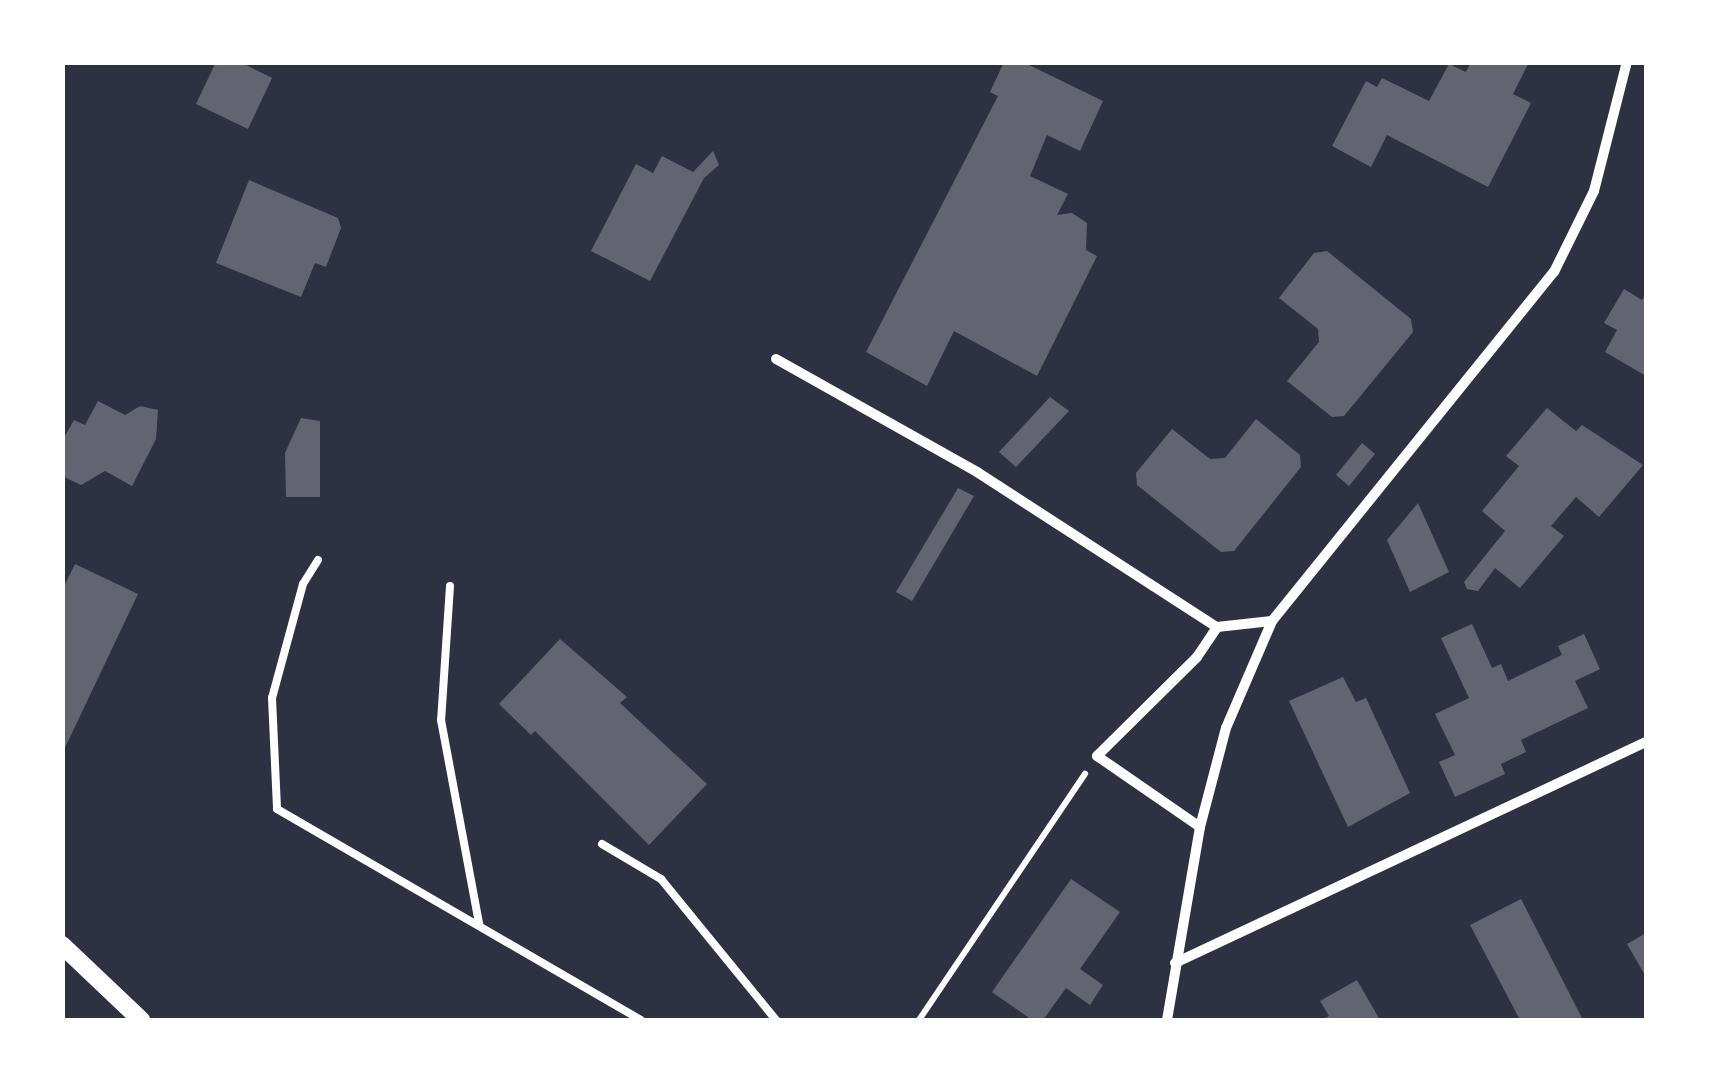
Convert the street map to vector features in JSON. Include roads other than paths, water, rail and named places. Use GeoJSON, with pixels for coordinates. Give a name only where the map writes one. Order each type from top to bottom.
{"type":"FeatureCollection","features":[{"type":"Feature","properties":{"kind":"street"},"geometry":{"type":"LineString","coordinates":[[1166,1020],[1200,827],[1226,728],[1272,621],[1554,272],[1594,191],[1627,62]]}},
{"type":"Feature","properties":{"kind":"street"},"geometry":{"type":"LineString","coordinates":[[776,360],[977,472],[1217,627],[1272,621]]}},
{"type":"Feature","properties":{"kind":"street"},"geometry":{"type":"LineString","coordinates":[[1200,827],[1097,756],[1197,657],[1217,627]]}},
{"type":"Feature","properties":{"kind":"street"},"geometry":{"type":"LineString","coordinates":[[1175,962],[1646,742]]}},
{"type":"Feature","properties":{"kind":"street"},"geometry":{"type":"LineString","coordinates":[[62,946],[142,1020]]}},
{"type":"Feature","properties":{"kind":"lane"},"geometry":{"type":"LineString","coordinates":[[318,560],[303,584],[272,698],[277,809],[642,1020]]}},
{"type":"Feature","properties":{"kind":"lane"},"geometry":{"type":"LineString","coordinates":[[450,586],[440,720],[479,924]]}},
{"type":"Feature","properties":{"kind":"lane"},"geometry":{"type":"LineString","coordinates":[[602,844],[661,879],[776,1020]]}}]}
